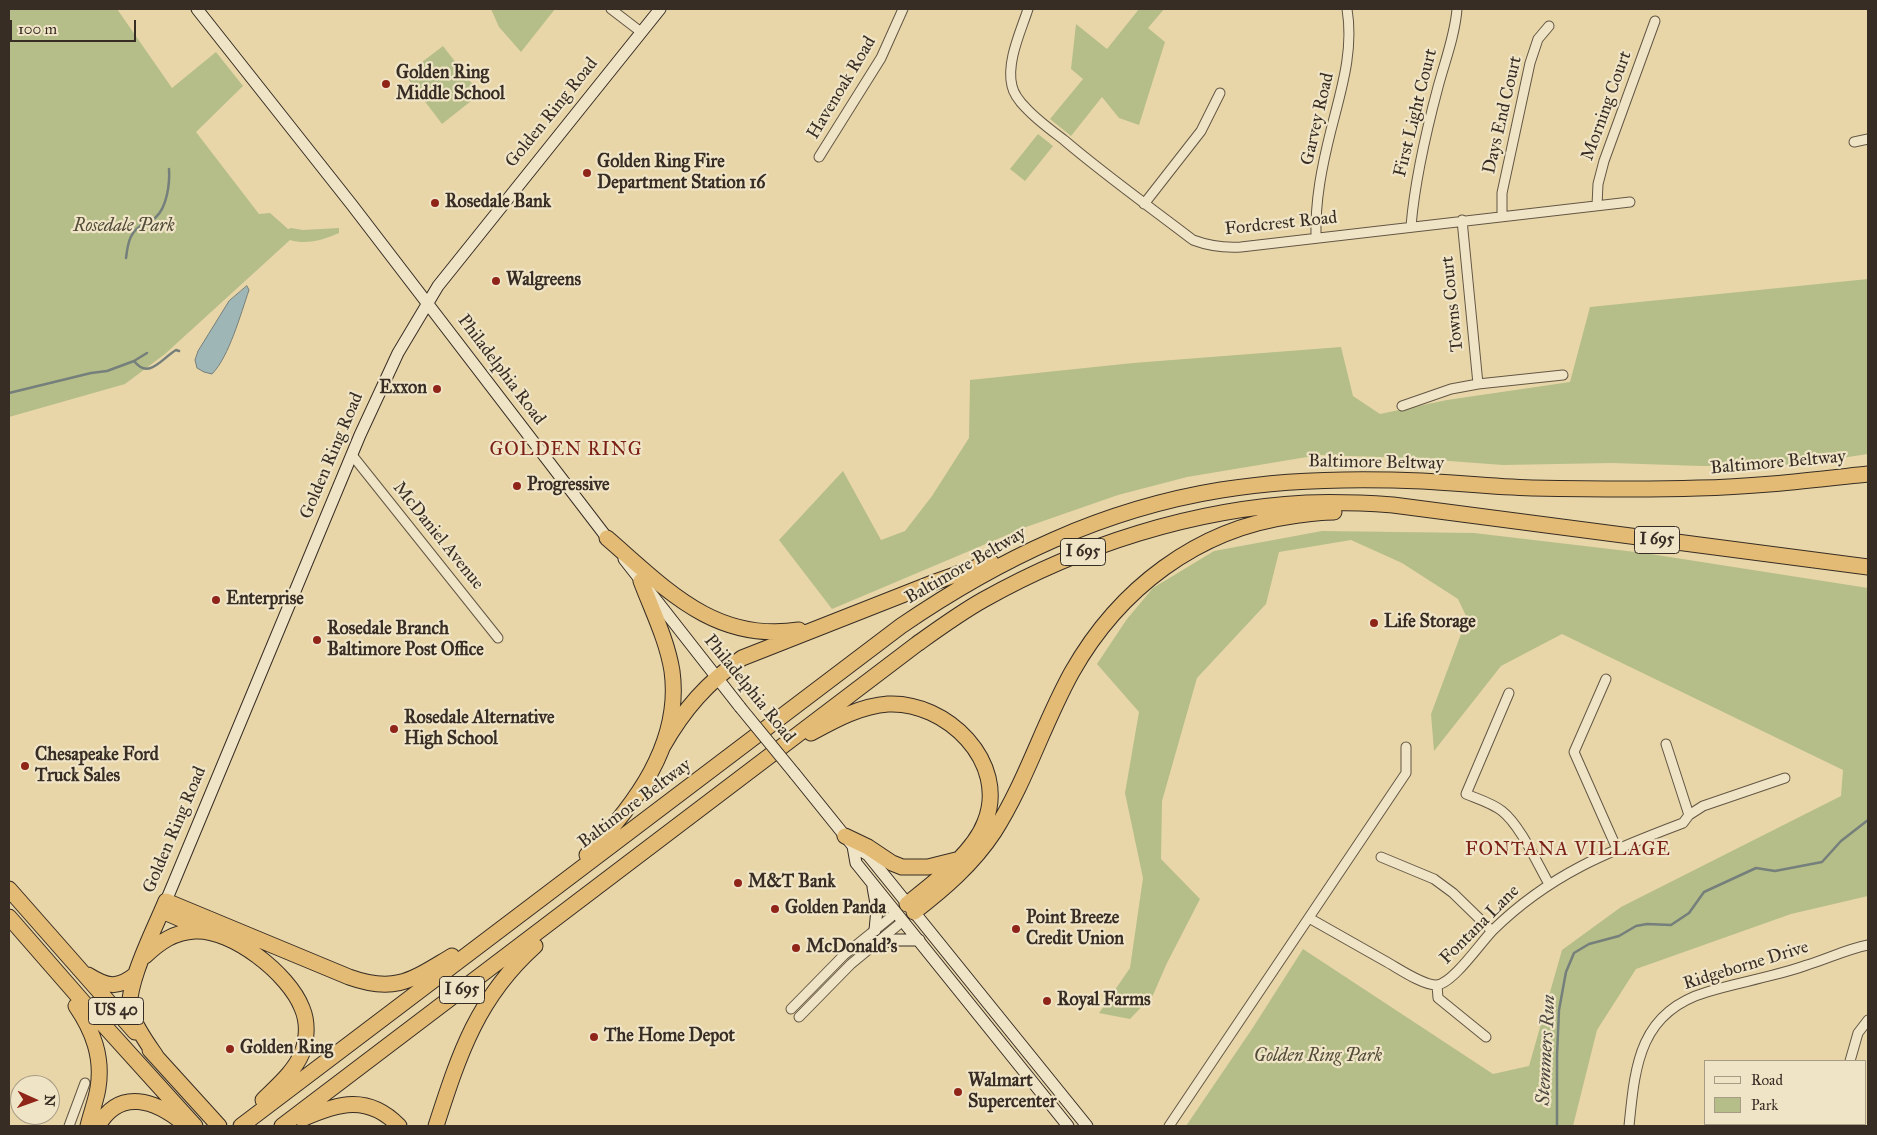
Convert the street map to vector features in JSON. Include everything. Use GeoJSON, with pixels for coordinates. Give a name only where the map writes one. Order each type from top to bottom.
{"type":"FeatureCollection","features":[{"type":"Feature","properties":{"kind":"highway"},"geometry":{"type":"LineString","coordinates":[[1654,488],[1692,482],[1868,467]]}},
{"type":"Feature","properties":{"kind":"highway","name":"Baltimore Beltway"},"geometry":{"type":"LineString","coordinates":[[244,1123],[557,888],[900,626],[954,591],[1019,555],[1087,525],[1175,499],[1219,490],[1281,482],[1325,479],[1530,488],[1699,488],[1868,474]]}},
{"type":"Feature","properties":{"kind":"highway","name":"I 695"},"geometry":{"type":"LineString","coordinates":[[283,1126],[916,644],[962,613],[1037,572],[1094,548],[1184,521],[1245,510],[1322,503],[1368,504],[1393,505],[1868,568]]}},
{"type":"Feature","properties":{"kind":"highway"},"geometry":{"type":"LineString","coordinates":[[905,912],[964,870],[993,832],[1007,808],[1072,674],[1086,650],[1112,614],[1159,571],[1206,542],[1239,528],[1268,520],[1322,512],[1407,515],[1447,513]]}},
{"type":"Feature","properties":{"kind":"highway"},"geometry":{"type":"LineString","coordinates":[[608,538],[675,597],[706,617],[726,624],[759,631],[791,631],[827,625]]}},
{"type":"Feature","properties":{"kind":"highway"},"geometry":{"type":"LineString","coordinates":[[557,888],[624,814],[647,780],[678,719],[718,678],[742,658],[977,566],[1019,555]]}},
{"type":"Feature","properties":{"kind":"highway"},"geometry":{"type":"LineString","coordinates":[[641,581],[665,644],[672,670],[672,708],[663,746]]}},
{"type":"Feature","properties":{"kind":"highway"},"geometry":{"type":"LineString","coordinates":[[774,753],[844,716],[871,706],[890,704],[922,708],[942,718],[964,734],[986,772],[989,785],[989,805],[986,822],[972,844],[905,912]]}},
{"type":"Feature","properties":{"kind":"highway"},"geometry":{"type":"LineString","coordinates":[[849,841],[868,847],[884,859],[902,867],[928,868],[958,859]]}},
{"type":"Feature","properties":{"kind":"highway"},"geometry":{"type":"LineString","coordinates":[[436,1126],[461,1052],[470,1032],[479,1014],[504,977],[517,962],[628,864]]}},
{"type":"Feature","properties":{"kind":"highway","name":"US 40"},"geometry":{"type":"LineString","coordinates":[[9,889],[220,1126]]}},
{"type":"Feature","properties":{"kind":"highway"},"geometry":{"type":"LineString","coordinates":[[164,906],[349,977],[385,986],[405,982],[512,922]]}},
{"type":"Feature","properties":{"kind":"highway"},"geometry":{"type":"LineString","coordinates":[[164,906],[245,948],[280,976],[302,1008],[306,1024],[304,1043],[296,1064],[244,1123]]}},
{"type":"Feature","properties":{"kind":"highway","name":"Golden Ring Road"},"geometry":{"type":"LineString","coordinates":[[156,1056],[130,1012],[129,1002],[136,974],[164,906]]}},
{"type":"Feature","properties":{"kind":"highway","name":"US 40"},"geometry":{"type":"LineString","coordinates":[[9,917],[195,1126]]}},
{"type":"Feature","properties":{"kind":"highway"},"geometry":{"type":"LineString","coordinates":[[142,958],[157,945],[178,934],[196,931],[214,932]]}},
{"type":"Feature","properties":{"kind":"highway"},"geometry":{"type":"LineString","coordinates":[[50,965],[86,1020],[95,1039],[99,1058],[99,1079],[88,1126]]}},
{"type":"Feature","properties":{"kind":"highway"},"geometry":{"type":"LineString","coordinates":[[76,966],[100,983],[118,985],[126,982],[136,974]]}},
{"type":"Feature","properties":{"kind":"highway"},"geometry":{"type":"LineString","coordinates":[[98,1126],[102,1119],[115,1108],[130,1102],[153,1104],[167,1111],[187,1126]]}},
{"type":"Feature","properties":{"kind":"highway"},"geometry":{"type":"LineString","coordinates":[[283,1126],[330,1107],[352,1104],[370,1107],[379,1111],[390,1117],[399,1126]]}},
{"type":"Feature","properties":{"kind":"main road","name":"Philadelphia Road"},"geometry":{"type":"LineString","coordinates":[[197,9],[740,707],[849,841],[868,855],[905,912],[1087,1126]]}},
{"type":"Feature","properties":{"kind":"main road","name":"Golden Ring Road"},"geometry":{"type":"LineString","coordinates":[[164,906],[352,455],[408,334],[427,303],[464,253],[660,9]]}},
{"type":"Feature","properties":{"kind":"main road","name":"Philadelphia Road"},"geometry":{"type":"LineString","coordinates":[[849,841],[856,863],[872,883],[905,912],[918,940],[1068,1126]]}},
{"type":"Feature","properties":{"kind":"main road"},"geometry":{"type":"LineString","coordinates":[[872,883],[877,909],[875,930]]}},
{"type":"Feature","properties":{"kind":"main road"},"geometry":{"type":"LineString","coordinates":[[872,945],[894,940],[918,940]]}},
{"type":"Feature","properties":{"kind":"street"},"geometry":{"type":"LineString","coordinates":[[611,9],[642,32]]}},
{"type":"Feature","properties":{"kind":"street","name":"Havenoak Road"},"geometry":{"type":"LineString","coordinates":[[819,157],[881,58],[903,9]]}},
{"type":"Feature","properties":{"kind":"street","name":"Fordcrest Road"},"geometry":{"type":"LineString","coordinates":[[1028,9],[1013,61],[1011,80],[1015,94],[1027,110],[1144,204],[1193,240],[1209,245],[1241,247],[1597,204],[1630,202]]}},
{"type":"Feature","properties":{"kind":"street","name":"Garvey Road"},"geometry":{"type":"LineString","coordinates":[[1316,237],[1315,219],[1318,189],[1349,53],[1347,9]]}},
{"type":"Feature","properties":{"kind":"street","name":"First Light Court"},"geometry":{"type":"LineString","coordinates":[[1411,226],[1414,192],[1457,9]]}},
{"type":"Feature","properties":{"kind":"street","name":"Morning Court"},"geometry":{"type":"LineString","coordinates":[[1597,204],[1598,184],[1604,161],[1655,21]]}},
{"type":"Feature","properties":{"kind":"street","name":"Days End Court"},"geometry":{"type":"LineString","coordinates":[[1502,216],[1502,193],[1530,63],[1538,39],[1549,26]]}},
{"type":"Feature","properties":{"kind":"street"},"geometry":{"type":"LineString","coordinates":[[1144,204],[1201,131],[1220,93]]}},
{"type":"Feature","properties":{"kind":"street"},"geometry":{"type":"LineString","coordinates":[[1854,142],[1868,139]]}},
{"type":"Feature","properties":{"kind":"street","name":"Towns Court"},"geometry":{"type":"LineString","coordinates":[[1462,220],[1478,384]]}},
{"type":"Feature","properties":{"kind":"street"},"geometry":{"type":"LineString","coordinates":[[1402,406],[1451,389],[1478,384],[1563,375]]}},
{"type":"Feature","properties":{"kind":"street","name":"McDaniel Avenue"},"geometry":{"type":"LineString","coordinates":[[352,455],[498,638]]}},
{"type":"Feature","properties":{"kind":"street"},"geometry":{"type":"LineString","coordinates":[[1606,680],[1574,752],[1617,849]]}},
{"type":"Feature","properties":{"kind":"street"},"geometry":{"type":"LineString","coordinates":[[1509,693],[1466,794],[1495,806],[1505,813],[1525,842],[1549,884]]}},
{"type":"Feature","properties":{"kind":"street"},"geometry":{"type":"LineString","coordinates":[[1666,744],[1689,815]]}},
{"type":"Feature","properties":{"kind":"street"},"geometry":{"type":"LineString","coordinates":[[1169,1126],[1406,773],[1406,747]]}},
{"type":"Feature","properties":{"kind":"street","name":"Fontana Lane"},"geometry":{"type":"LineString","coordinates":[[1309,918],[1415,977],[1436,985],[1449,979],[1492,931],[1518,906],[1549,884],[1582,865],[1617,849],[1683,823],[1689,815],[1703,806],[1785,778]]}},
{"type":"Feature","properties":{"kind":"street"},"geometry":{"type":"LineString","coordinates":[[1381,857],[1434,879],[1453,893],[1492,931]]}},
{"type":"Feature","properties":{"kind":"street"},"geometry":{"type":"LineString","coordinates":[[791,1009],[844,955],[875,930],[905,912]]}},
{"type":"Feature","properties":{"kind":"street"},"geometry":{"type":"LineString","coordinates":[[799,1017],[839,975],[905,912]]}},
{"type":"Feature","properties":{"kind":"street","name":"Ridgeborne Drive"},"geometry":{"type":"LineString","coordinates":[[1629,1126],[1634,1077],[1643,1047],[1650,1033],[1663,1016],[1674,1006],[1706,992],[1808,965],[1844,951],[1868,945]]}},
{"type":"Feature","properties":{"kind":"street"},"geometry":{"type":"LineString","coordinates":[[1436,985],[1438,998],[1486,1037]]}},
{"type":"Feature","properties":{"kind":"street"},"geometry":{"type":"LineString","coordinates":[[1850,1060],[1858,1033],[1868,1020]]}},
{"type":"Feature","properties":{"kind":"street"},"geometry":{"type":"LineString","coordinates":[[69,1126],[85,1083]]}},
{"type":"Feature","properties":{"kind":"green space","name":"Rosedale Park"},"geometry":{"type":"Polygon","coordinates":[[[9,9],[117,9],[172,88],[216,52],[243,86],[196,132],[259,214],[270,213],[288,229],[339,228],[339,233],[315,241],[290,240],[165,354],[125,384],[9,417],[9,9]]]}},
{"type":"Feature","properties":{"kind":"green space"},"geometry":{"type":"Polygon","coordinates":[[[491,9],[555,9],[521,52],[499,27],[491,9]]]}},
{"type":"Feature","properties":{"kind":"green space"},"geometry":{"type":"Polygon","coordinates":[[[1139,9],[1164,9],[1148,28],[1165,42],[1139,125],[1119,118],[1102,97],[1071,136],[1050,119],[1083,79],[1071,69],[1076,24],[1107,49],[1139,9]]]}},
{"type":"Feature","properties":{"kind":"green space"},"geometry":{"type":"Polygon","coordinates":[[[443,46],[480,94],[442,124],[405,75],[443,46]]]}},
{"type":"Feature","properties":{"kind":"green space"},"geometry":{"type":"Polygon","coordinates":[[[1038,134],[1053,146],[1025,181],[1010,169],[1038,134]]]}},
{"type":"Feature","properties":{"kind":"green space"},"geometry":{"type":"Polygon","coordinates":[[[1868,279],[1868,454],[1794,465],[1702,466],[1612,463],[1503,465],[1409,458],[1319,455],[1187,477],[1118,495],[1026,527],[832,609],[779,540],[843,471],[881,540],[905,531],[932,496],[969,438],[970,380],[1133,363],[1341,347],[1353,396],[1380,414],[1447,400],[1570,382],[1590,307],[1868,279]]]}},
{"type":"Feature","properties":{"kind":"green space","name":"Golden Ring Park"},"geometry":{"type":"Polygon","coordinates":[[[1322,531],[1474,533],[1644,553],[1868,588],[1868,896],[1791,914],[1636,969],[1597,1030],[1573,1126],[1186,1126],[1252,1029],[1303,949],[1493,1074],[1529,1066],[1562,950],[1621,907],[1841,796],[1843,770],[1562,634],[1501,666],[1434,751],[1431,714],[1467,618],[1458,599],[1402,563],[1351,540],[1279,552],[1266,604],[1197,678],[1162,801],[1161,859],[1200,899],[1153,995],[1130,1019],[1099,1013],[1130,968],[1143,878],[1125,793],[1139,712],[1097,664],[1127,619],[1153,588],[1214,551],[1322,531]]]}},
{"type":"Feature","properties":{"kind":"water"},"geometry":{"type":"Polygon","coordinates":[[[247,286],[249,290],[224,357],[212,374],[204,372],[197,368],[195,360],[198,351],[229,301],[247,286]]]}},
{"type":"Feature","properties":{"kind":"waterway"},"geometry":{"type":"LineString","coordinates":[[126,258],[133,233],[141,225],[154,219],[163,207],[168,188],[169,169]]}},
{"type":"Feature","properties":{"kind":"waterway"},"geometry":{"type":"LineString","coordinates":[[134,361],[145,369],[150,368],[176,350],[179,351]]}},
{"type":"Feature","properties":{"kind":"waterway"},"geometry":{"type":"LineString","coordinates":[[9,393],[91,373],[107,371],[134,361],[147,353]]}},
{"type":"Feature","properties":{"kind":"waterway","name":"Stemmers Run"},"geometry":{"type":"LineString","coordinates":[[1557,1126],[1559,1010],[1566,972],[1574,953],[1589,944],[1619,936],[1636,926],[1647,924],[1671,925],[1689,913],[1704,892],[1756,868],[1775,871],[1822,862],[1841,841],[1868,820]]}},
{"type":"Feature","properties":{"kind":"place","name":"Golden Ring Middle School"},"geometry":{"type":"Point","coordinates":[386,84]}},
{"type":"Feature","properties":{"kind":"place","name":"Golden Ring Fire Department Station 16"},"geometry":{"type":"Point","coordinates":[587,173]}},
{"type":"Feature","properties":{"kind":"place","name":"Rosedale Bank"},"geometry":{"type":"Point","coordinates":[435,203]}},
{"type":"Feature","properties":{"kind":"place","name":"Walgreens"},"geometry":{"type":"Point","coordinates":[496,281]}},
{"type":"Feature","properties":{"kind":"place","name":"Exxon"},"geometry":{"type":"Point","coordinates":[437,389]}},
{"type":"Feature","properties":{"kind":"place","name":"Progressive"},"geometry":{"type":"Point","coordinates":[517,486]}},
{"type":"Feature","properties":{"kind":"place","name":"Enterprise"},"geometry":{"type":"Point","coordinates":[216,600]}},
{"type":"Feature","properties":{"kind":"place","name":"Life Storage"},"geometry":{"type":"Point","coordinates":[1374,623]}},
{"type":"Feature","properties":{"kind":"place","name":"Rosedale Branch Baltimore Post Office"},"geometry":{"type":"Point","coordinates":[317,640]}},
{"type":"Feature","properties":{"kind":"place","name":"Rosedale Alternative High School"},"geometry":{"type":"Point","coordinates":[394,729]}},
{"type":"Feature","properties":{"kind":"place","name":"Chesapeake Ford Truck Sales"},"geometry":{"type":"Point","coordinates":[25,766]}},
{"type":"Feature","properties":{"kind":"place","name":"M&T Bank"},"geometry":{"type":"Point","coordinates":[738,883]}},
{"type":"Feature","properties":{"kind":"place","name":"Golden Panda"},"geometry":{"type":"Point","coordinates":[775,909]}},
{"type":"Feature","properties":{"kind":"place","name":"Point Breeze Credit Union"},"geometry":{"type":"Point","coordinates":[1016,929]}},
{"type":"Feature","properties":{"kind":"place","name":"McDonald's"},"geometry":{"type":"Point","coordinates":[796,948]}},
{"type":"Feature","properties":{"kind":"place","name":"Royal Farms"},"geometry":{"type":"Point","coordinates":[1047,1001]}},
{"type":"Feature","properties":{"kind":"place","name":"The Home Depot"},"geometry":{"type":"Point","coordinates":[594,1037]}},
{"type":"Feature","properties":{"kind":"place","name":"Golden Ring"},"geometry":{"type":"Point","coordinates":[230,1049]}},
{"type":"Feature","properties":{"kind":"place","name":"Walmart Supercenter"},"geometry":{"type":"Point","coordinates":[958,1092]}},
{"type":"Feature","properties":{"kind":"district","name":"GOLDEN RING"},"geometry":{"type":"Point","coordinates":[566,450]}},
{"type":"Feature","properties":{"kind":"district","name":"FONTANA VILLAGE"},"geometry":{"type":"Point","coordinates":[1568,850]}}]}
